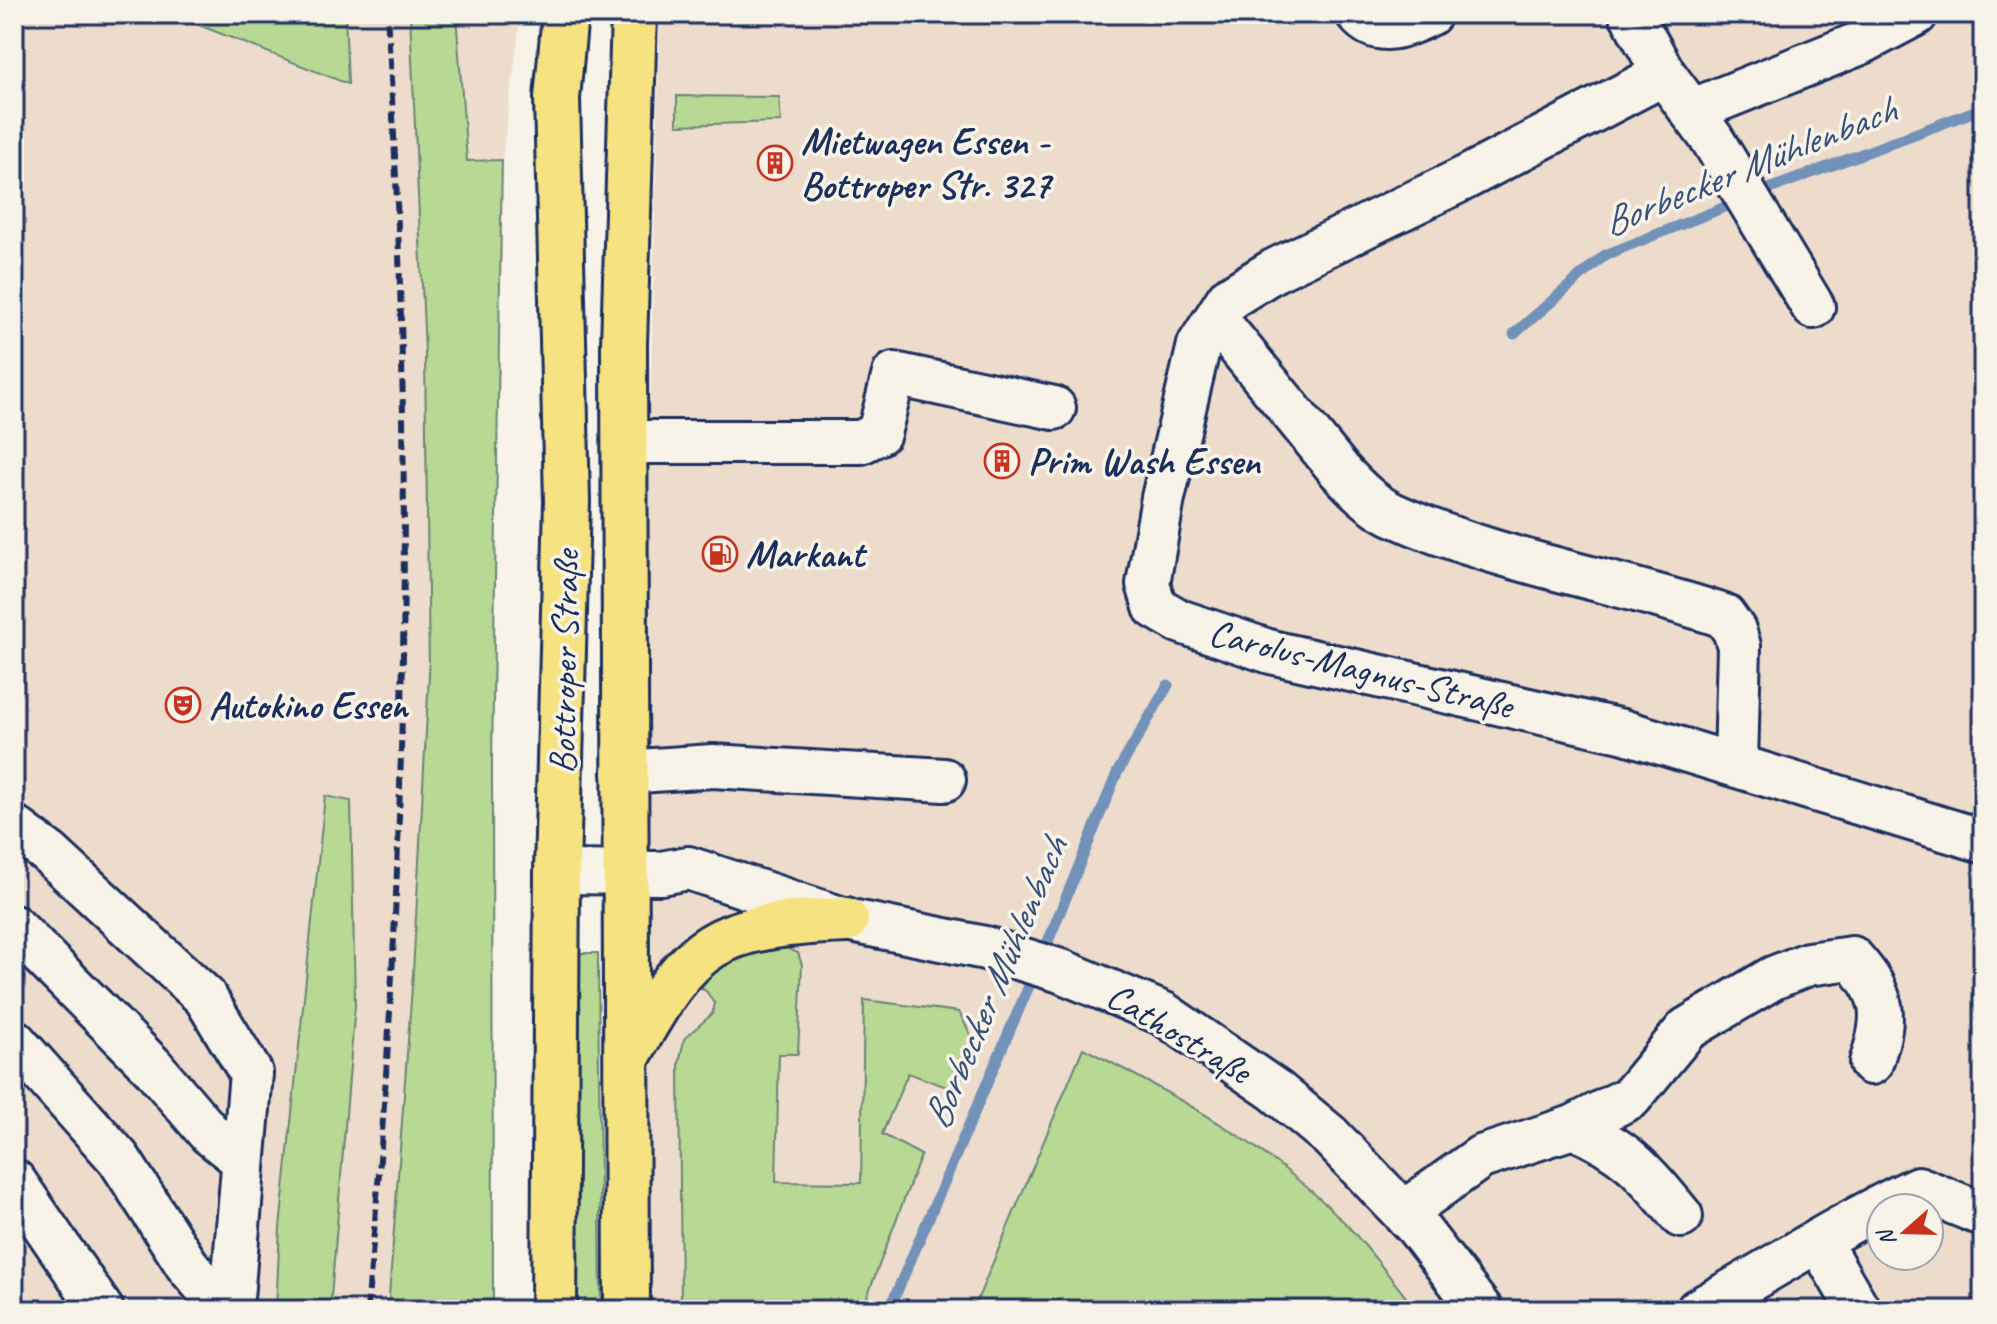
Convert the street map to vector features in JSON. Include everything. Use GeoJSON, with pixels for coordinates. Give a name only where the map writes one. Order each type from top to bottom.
{"type":"FeatureCollection","features":[{"type":"Feature","properties":{"kind":"main road","name":"Bottroper Straße"},"geometry":{"type":"LineString","coordinates":[[554,1310],[557,872],[567,501],[557,98],[565,14]]}},
{"type":"Feature","properties":{"kind":"main road","name":"Bottroper Straße"},"geometry":{"type":"LineString","coordinates":[[627,1310],[624,345],[634,14]]}},
{"type":"Feature","properties":{"kind":"main road"},"geometry":{"type":"LineString","coordinates":[[625,1061],[658,1001],[686,966],[715,943],[776,923],[846,920]]}},
{"type":"Feature","properties":{"kind":"street"},"geometry":{"type":"LineString","coordinates":[[1358,14],[1371,26],[1386,29],[1411,24],[1430,14]]}},
{"type":"Feature","properties":{"kind":"street"},"geometry":{"type":"LineString","coordinates":[[1631,14],[1664,74],[1702,125],[1813,307]]}},
{"type":"Feature","properties":{"kind":"street"},"geometry":{"type":"LineString","coordinates":[[1702,125],[1916,14]]}},
{"type":"Feature","properties":{"kind":"street","name":"Carolus-Magnus-Straße"},"geometry":{"type":"LineString","coordinates":[[1664,74],[1465,178],[1273,271],[1228,299],[1199,345],[1185,399],[1148,584],[1155,607],[1179,621],[1240,643],[1428,690],[1622,731],[1983,841]]}},
{"type":"Feature","properties":{"kind":"street"},"geometry":{"type":"LineString","coordinates":[[1216,319],[1340,471],[1361,493],[1390,513],[1471,543],[1724,616],[1734,630],[1739,646],[1736,765]]}},
{"type":"Feature","properties":{"kind":"street"},"geometry":{"type":"LineString","coordinates":[[626,442],[861,442],[879,433],[894,374],[1054,408]]}},
{"type":"Feature","properties":{"kind":"street"},"geometry":{"type":"LineString","coordinates":[[624,772],[713,766],[944,780]]}},
{"type":"Feature","properties":{"kind":"street"},"geometry":{"type":"LineString","coordinates":[[14,827],[49,853],[205,997],[251,1073],[228,1310]]}},
{"type":"Feature","properties":{"kind":"street","name":"Cathostraße"},"geometry":{"type":"LineString","coordinates":[[557,872],[624,873],[688,868],[846,920],[985,948],[1097,982],[1164,1014],[1276,1091],[1330,1136],[1404,1212],[1481,1310]]}},
{"type":"Feature","properties":{"kind":"street"},"geometry":{"type":"LineString","coordinates":[[14,927],[152,1066],[210,1134],[243,1160]]}},
{"type":"Feature","properties":{"kind":"street"},"geometry":{"type":"LineString","coordinates":[[1404,1212],[1481,1157],[1573,1127],[1631,1097],[1687,1029],[1773,978],[1808,964],[1852,958],[1876,984],[1883,1029],[1871,1063]]}},
{"type":"Feature","properties":{"kind":"street"},"geometry":{"type":"LineString","coordinates":[[14,1041],[119,1159],[187,1265],[228,1310]]}},
{"type":"Feature","properties":{"kind":"street"},"geometry":{"type":"LineString","coordinates":[[1573,1127],[1609,1142],[1649,1177],[1681,1216]]}},
{"type":"Feature","properties":{"kind":"street"},"geometry":{"type":"LineString","coordinates":[[14,1181],[102,1310]]}},
{"type":"Feature","properties":{"kind":"street"},"geometry":{"type":"LineString","coordinates":[[1698,1310],[1763,1294],[1819,1242],[1856,1216],[1918,1188],[1977,1212]]}},
{"type":"Feature","properties":{"kind":"street"},"geometry":{"type":"LineString","coordinates":[[1819,1242],[1857,1307]]}},
{"type":"Feature","properties":{"kind":"shaded area","name":"Autokino Essen"},"geometry":{"type":"Polygon","coordinates":[[[14,14],[171,14],[347,84],[345,14],[410,14],[425,353],[429,675],[413,973],[388,1310],[330,1310],[355,1005],[351,802],[326,796],[280,1228],[276,1310],[14,1310],[14,14]]]}},
{"type":"Feature","properties":{"kind":"shaded area"},"geometry":{"type":"Polygon","coordinates":[[[456,14],[521,14],[502,160],[467,161],[456,14]]]}},
{"type":"Feature","properties":{"kind":"shaded area"},"geometry":{"type":"Polygon","coordinates":[[[660,14],[1983,14],[1983,1310],[644,1310],[648,1071],[643,1029],[648,494],[660,14]]]}},
{"type":"Feature","properties":{"kind":"green space"},"geometry":{"type":"Polygon","coordinates":[[[171,14],[345,14],[348,84],[171,14]]]}},
{"type":"Feature","properties":{"kind":"green space"},"geometry":{"type":"Polygon","coordinates":[[[410,14],[456,14],[467,161],[502,160],[492,761],[493,1310],[388,1310],[413,973],[429,675],[425,353],[410,14]]]}},
{"type":"Feature","properties":{"kind":"green space"},"geometry":{"type":"Polygon","coordinates":[[[677,96],[779,97],[781,122],[677,125],[677,96]]]}},
{"type":"Feature","properties":{"kind":"green space"},"geometry":{"type":"Polygon","coordinates":[[[325,796],[351,801],[355,1005],[330,1310],[276,1310],[280,1228],[325,796]]]}},
{"type":"Feature","properties":{"kind":"green space"},"geometry":{"type":"Polygon","coordinates":[[[786,948],[798,953],[802,965],[798,1054],[779,1054],[776,1182],[861,1183],[864,1000],[959,1012],[978,1049],[955,1090],[908,1073],[882,1134],[921,1155],[862,1310],[681,1310],[679,1064],[684,1039],[712,1014],[715,1004],[706,991],[694,985],[732,958],[786,948]]]}},
{"type":"Feature","properties":{"kind":"green space"},"geometry":{"type":"Polygon","coordinates":[[[573,953],[598,953],[601,1310],[577,1310],[573,953]]]}},
{"type":"Feature","properties":{"kind":"green space"},"geometry":{"type":"Polygon","coordinates":[[[1083,1048],[1188,1104],[1287,1171],[1346,1224],[1416,1310],[973,1310],[1083,1048]]]}},
{"type":"Feature","properties":{"kind":"waterway","name":"Borbecker Mühlenbach"},"geometry":{"type":"LineString","coordinates":[[1756,194],[1983,108]]}},
{"type":"Feature","properties":{"kind":"waterway","name":"Borbecker Mühlenbach"},"geometry":{"type":"LineString","coordinates":[[1514,334],[1605,255],[1740,201]]}},
{"type":"Feature","properties":{"kind":"waterway","name":"Borbecker Mühlenbach"},"geometry":{"type":"LineString","coordinates":[[1042,956],[1117,773],[1168,685]]}},
{"type":"Feature","properties":{"kind":"waterway","name":"Borbecker Mühlenbach"},"geometry":{"type":"LineString","coordinates":[[889,1310],[1035,972]]}},
{"type":"Feature","properties":{"kind":"railway"},"geometry":{"type":"LineString","coordinates":[[367,1310],[391,987],[403,662],[401,338],[387,14]]}},
{"type":"Feature","properties":{"kind":"place","name":"Mietwagen Essen - Bottroper Str. 327"},"geometry":{"type":"Point","coordinates":[775,163]}},
{"type":"Feature","properties":{"kind":"place","name":"Prim Wash Essen"},"geometry":{"type":"Point","coordinates":[1002,461]}},
{"type":"Feature","properties":{"kind":"place","name":"Markant"},"geometry":{"type":"Point","coordinates":[720,554]}},
{"type":"Feature","properties":{"kind":"place","name":"Autokino Essen"},"geometry":{"type":"Point","coordinates":[183,705]}}]}
